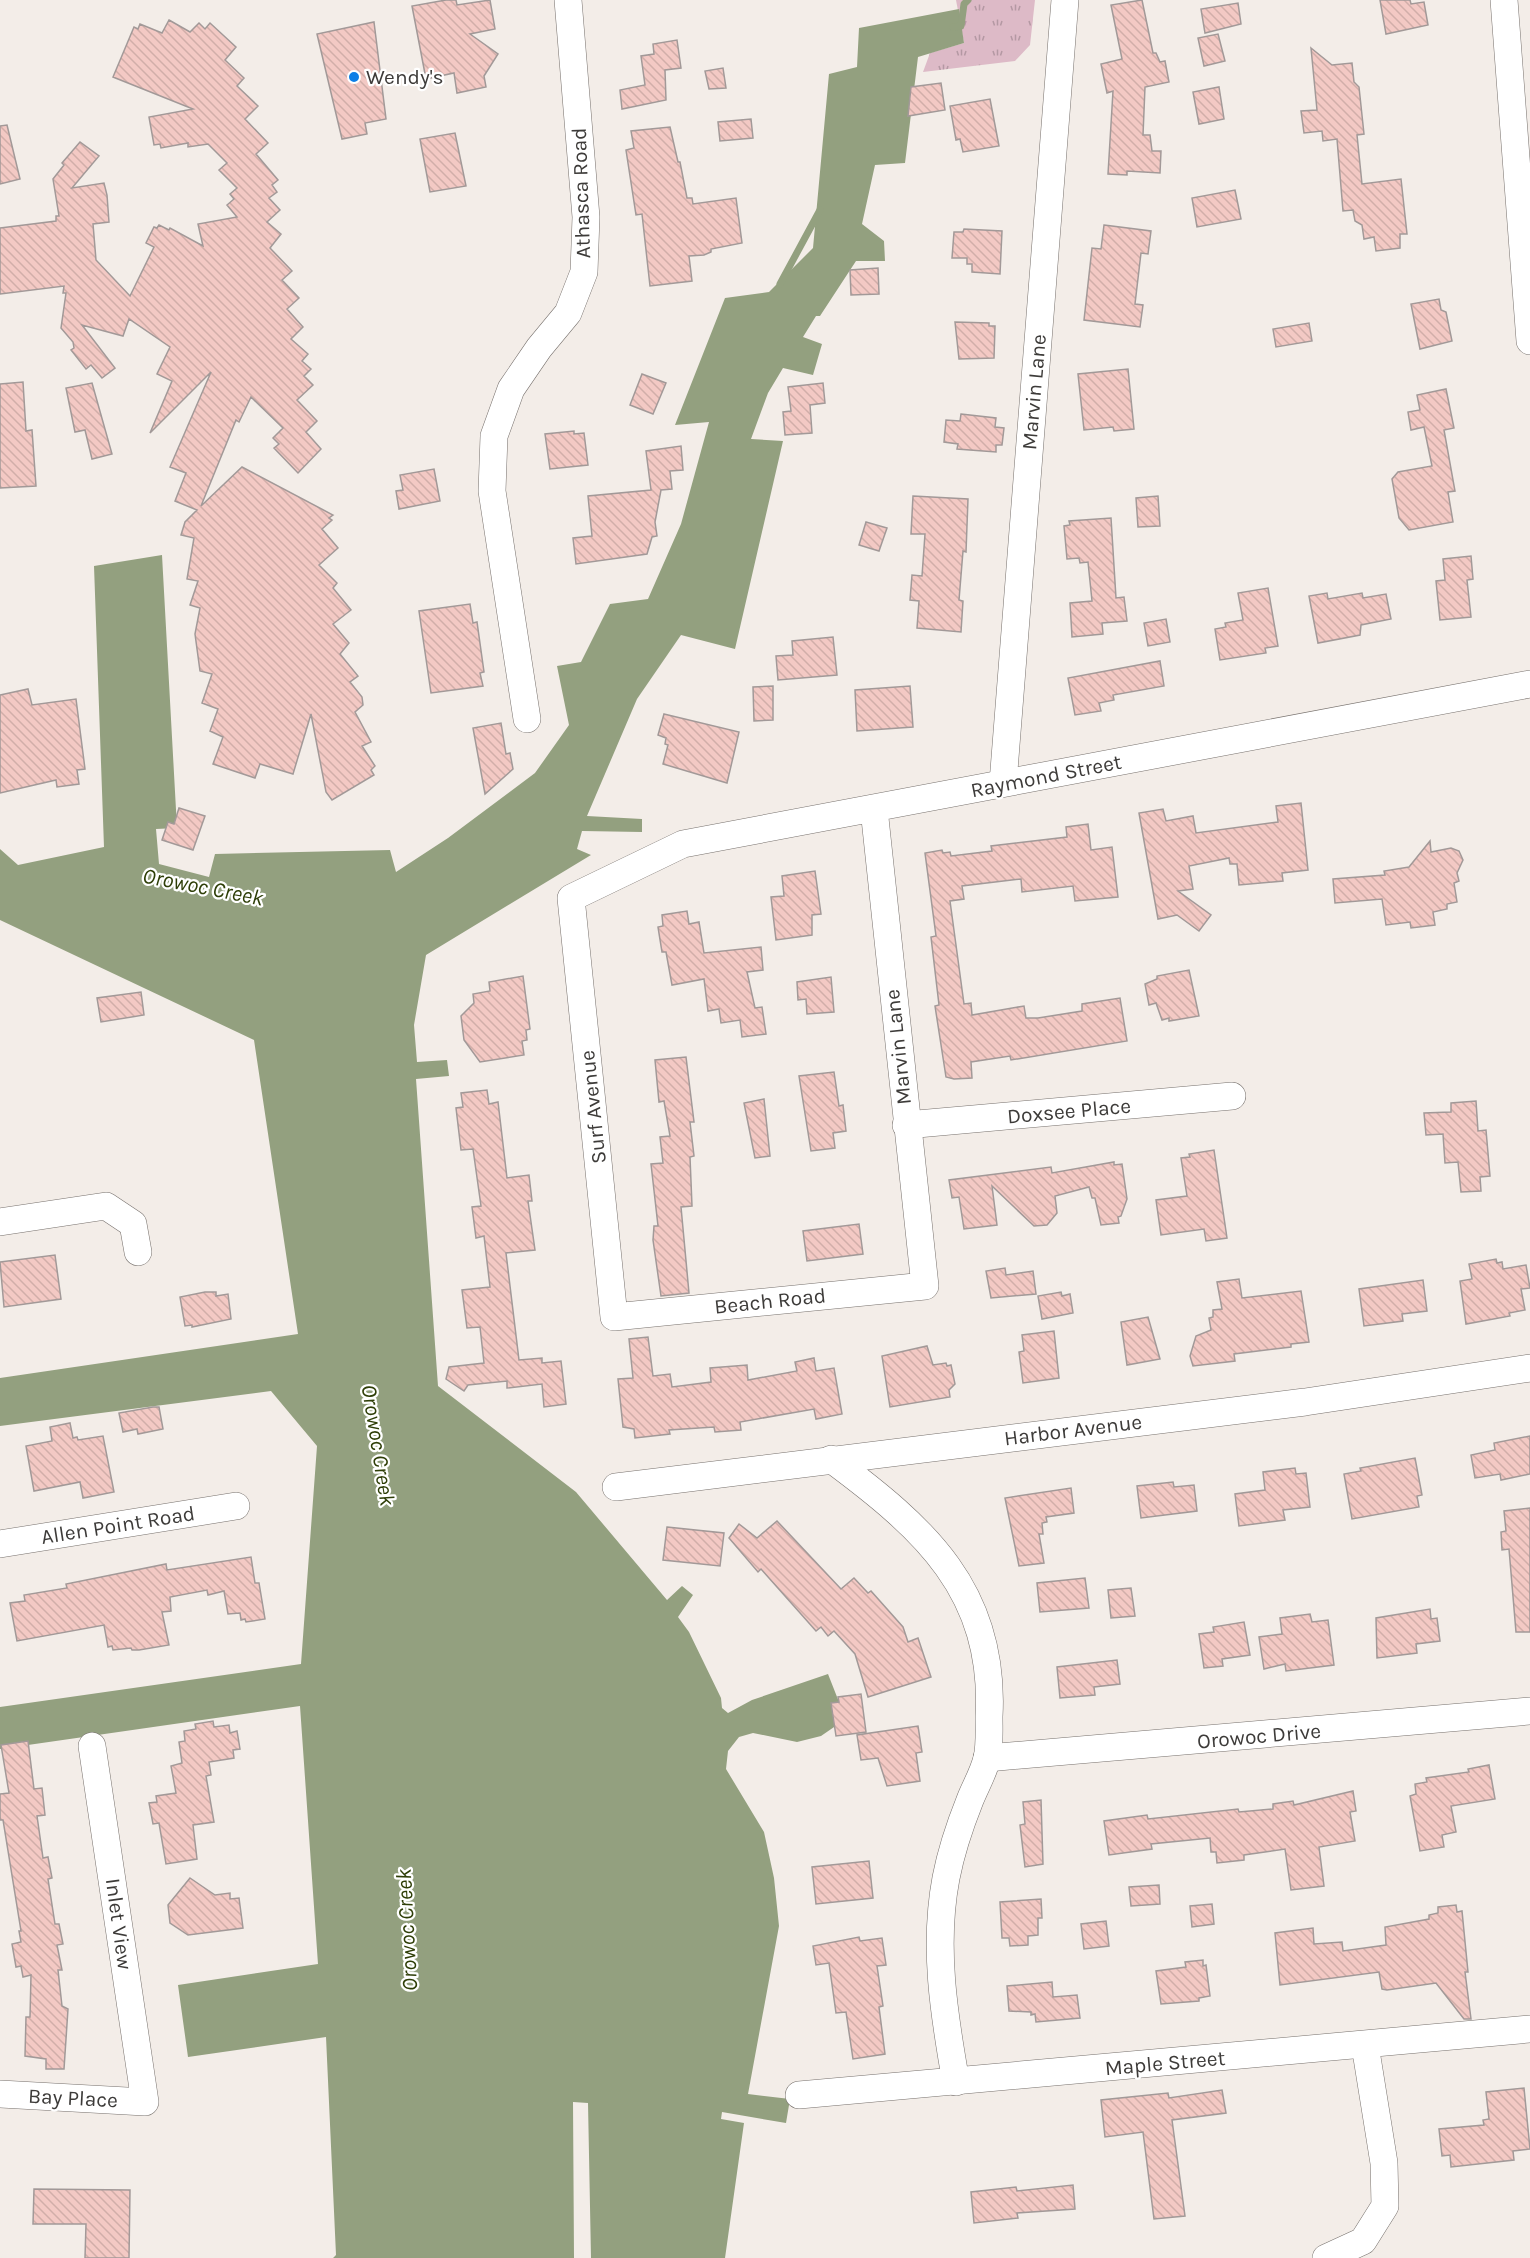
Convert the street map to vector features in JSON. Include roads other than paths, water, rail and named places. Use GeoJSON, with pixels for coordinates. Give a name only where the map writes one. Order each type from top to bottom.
{"type":"FeatureCollection","features":[{"type":"Feature","properties":{"kind":"street","name":"Athasca Road"},"geometry":{"type":"LineString","coordinates":[[526,719],[492,491],[494,436],[511,389],[539,348],[568,313],[584,273],[586,217],[568,0]]}},
{"type":"Feature","properties":{"kind":"street","name":"Marvin Lane"},"geometry":{"type":"LineString","coordinates":[[1003,783],[1065,0]]}},
{"type":"Feature","properties":{"kind":"street"},"geometry":{"type":"LineString","coordinates":[[1504,0],[1530,341]]}},
{"type":"Feature","properties":{"kind":"street","name":"Raymond Street"},"geometry":{"type":"LineString","coordinates":[[572,898],[683,844],[1530,684]]}},
{"type":"Feature","properties":{"kind":"street","name":"Marvin Lane"},"geometry":{"type":"LineString","coordinates":[[874,809],[925,1286]]}},
{"type":"Feature","properties":{"kind":"street","name":"Surf Avenue"},"geometry":{"type":"LineString","coordinates":[[572,898],[614,1317]]}},
{"type":"Feature","properties":{"kind":"street","name":"Doxsee Place"},"geometry":{"type":"LineString","coordinates":[[906,1125],[1232,1096]]}},
{"type":"Feature","properties":{"kind":"street"},"geometry":{"type":"LineString","coordinates":[[0,1222],[106,1206],[133,1224],[138,1252]]}},
{"type":"Feature","properties":{"kind":"street","name":"Beach Road"},"geometry":{"type":"LineString","coordinates":[[614,1317],[925,1286]]}},
{"type":"Feature","properties":{"kind":"street","name":"Harbor Avenue"},"geometry":{"type":"LineString","coordinates":[[616,1486],[1305,1402],[1530,1368]]}},
{"type":"Feature","properties":{"kind":"street"},"geometry":{"type":"LineString","coordinates":[[831,1459],[891,1504],[931,1544],[952,1573],[972,1609],[986,1648],[991,1693],[987,1758],[960,1824],[945,1879],[940,1942],[943,2007],[956,2082]]}},
{"type":"Feature","properties":{"kind":"street","name":"Allen Point Road"},"geometry":{"type":"LineString","coordinates":[[0,1544],[236,1506]]}},
{"type":"Feature","properties":{"kind":"street","name":"Orowoc Drive"},"geometry":{"type":"LineString","coordinates":[[987,1758],[1530,1711]]}},
{"type":"Feature","properties":{"kind":"street","name":"Inlet View"},"geometry":{"type":"LineString","coordinates":[[92,1746],[145,2102]]}},
{"type":"Feature","properties":{"kind":"street","name":"Maple Street"},"geometry":{"type":"LineString","coordinates":[[800,2095],[1365,2045],[1530,2028]]}},
{"type":"Feature","properties":{"kind":"street"},"geometry":{"type":"LineString","coordinates":[[1326,2258],[1363,2241],[1385,2206],[1384,2163],[1365,2045]]}},
{"type":"Feature","properties":{"kind":"street","name":"Bay Place"},"geometry":{"type":"LineString","coordinates":[[0,2094],[145,2102]]}},
{"type":"Feature","properties":{"kind":"water","name":"Orowoc Creek"},"geometry":{"type":"Polygon","coordinates":[[[959,9],[964,43],[918,57],[905,163],[875,165],[862,224],[884,241],[885,261],[856,261],[820,316],[816,316],[803,337],[822,344],[813,375],[783,368],[768,393],[751,439],[783,441],[735,649],[681,635],[637,699],[587,816],[642,819],[642,832],[582,831],[577,849],[591,855],[426,955],[414,1025],[417,1062],[447,1060],[449,1076],[416,1079],[438,1386],[576,1492],[667,1600],[682,1586],[693,1595],[678,1617],[689,1632],[721,1698],[722,1708],[728,1713],[752,1700],[828,1674],[839,1702],[837,1725],[821,1736],[797,1742],[753,1733],[739,1737],[728,1751],[726,1769],[764,1832],[774,1878],[779,1926],[748,2094],[790,2099],[786,2123],[722,2112],[721,2119],[744,2123],[725,2258],[591,2258],[588,2103],[573,2102],[574,2258],[333,2258],[336,2255],[326,2037],[188,2057],[178,1985],[318,1964],[300,1706],[0,1749],[0,1707],[301,1664],[317,1446],[271,1391],[0,1426],[0,1378],[298,1334],[254,1040],[0,920],[0,849],[18,865],[104,847],[94,566],[162,555],[177,828],[156,829],[159,864],[209,877],[215,854],[390,850],[396,872],[448,838],[535,773],[569,725],[557,666],[581,662],[610,604],[648,599],[681,524],[709,422],[675,425],[725,298],[769,292],[813,248],[829,74],[857,67],[859,28],[959,9]]]}},
{"type":"Feature","properties":{"kind":"waterway"},"geometry":{"type":"LineString","coordinates":[[953,27],[961,26],[964,4],[968,0]]}},
{"type":"Feature","properties":{"kind":"waterway"},"geometry":{"type":"LineString","coordinates":[[780,284],[820,210]]}},
{"type":"Feature","properties":{"kind":"place","name":"Wendy's"},"geometry":{"type":"Point","coordinates":[354,77]}}]}
